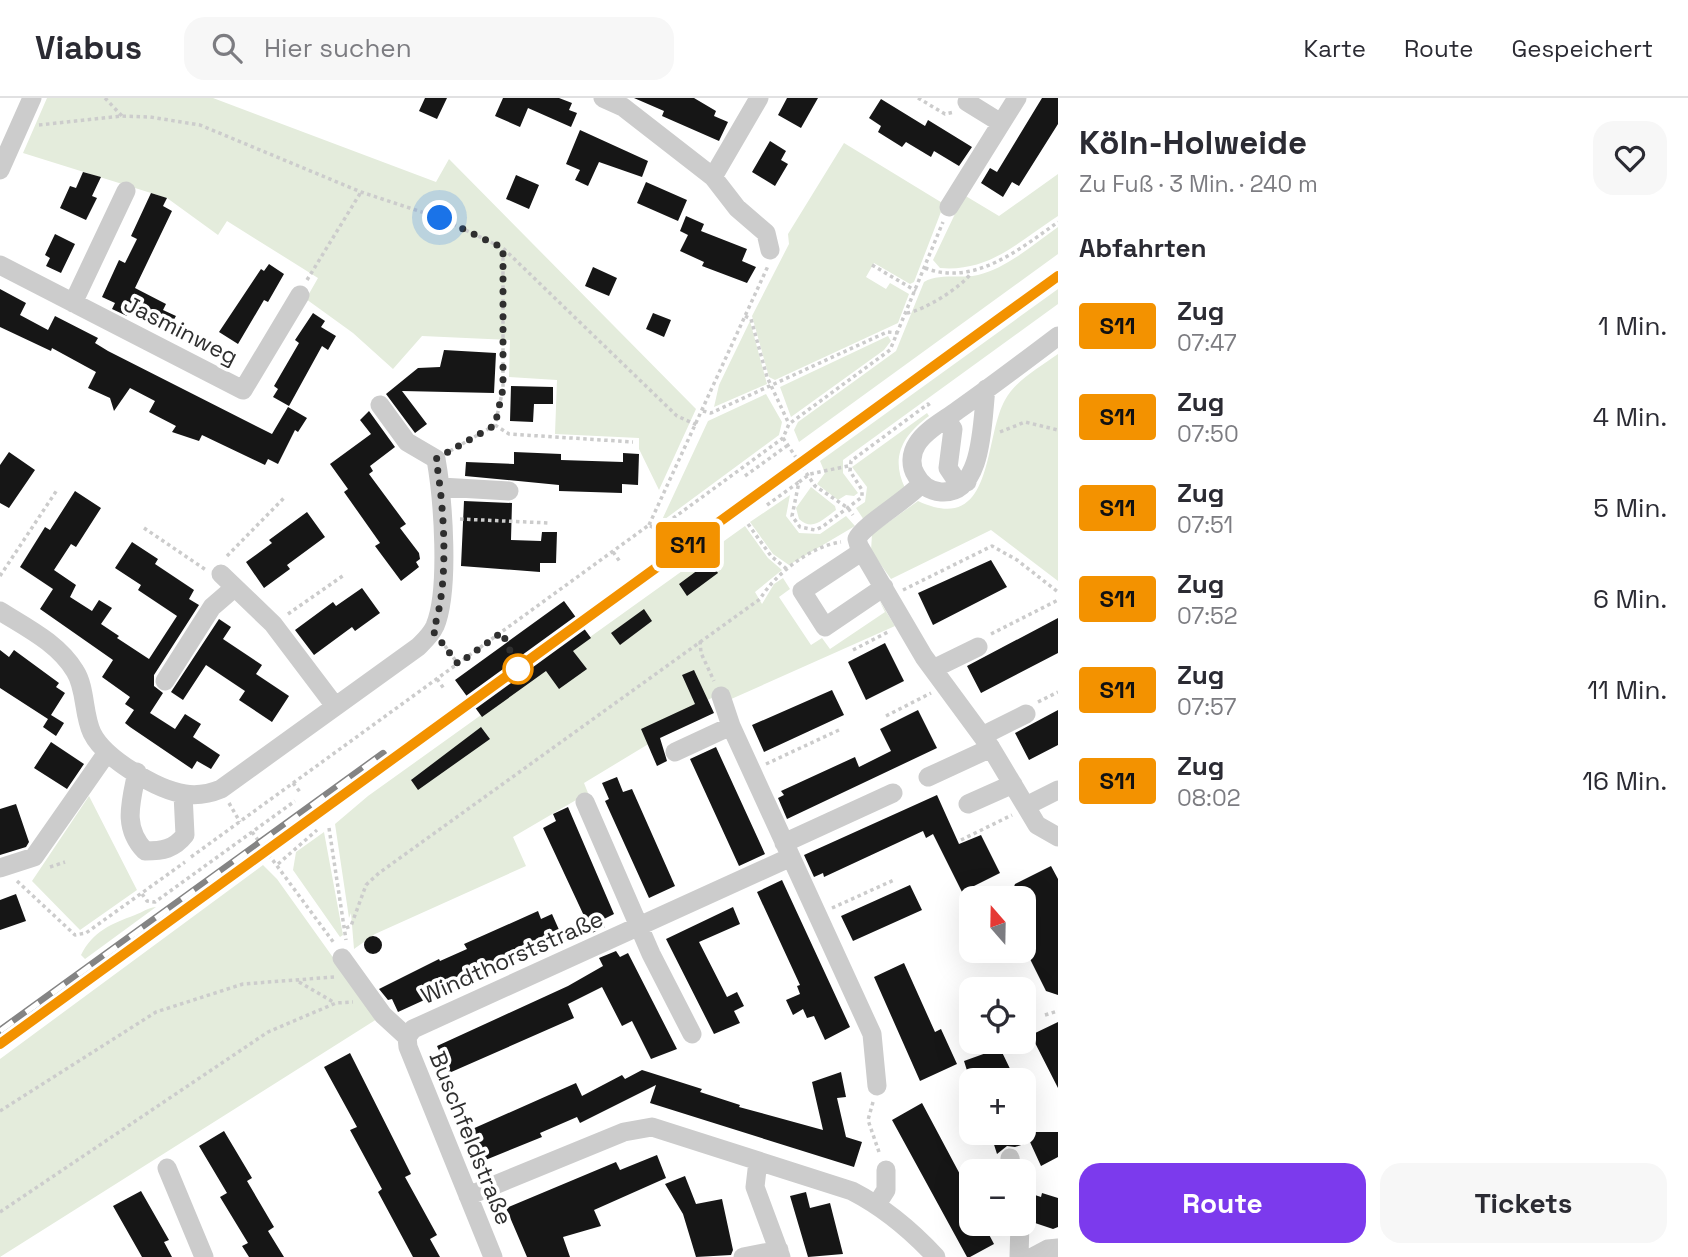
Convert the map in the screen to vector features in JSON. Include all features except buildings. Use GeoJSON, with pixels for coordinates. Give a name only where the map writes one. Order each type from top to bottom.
{"type":"FeatureCollection","features":[{"type":"Feature","properties":{"kind":"street"},"geometry":{"type":"LineString","coordinates":[[0,170],[32,98]]}},
{"type":"Feature","properties":{"kind":"street"},"geometry":{"type":"LineString","coordinates":[[603,98],[623,107],[713,177],[737,208],[766,233],[770,250]]}},
{"type":"Feature","properties":{"kind":"street"},"geometry":{"type":"LineString","coordinates":[[713,177],[759,98]]}},
{"type":"Feature","properties":{"kind":"street"},"geometry":{"type":"LineString","coordinates":[[949,207],[1017,98]]}},
{"type":"Feature","properties":{"kind":"street"},"geometry":{"type":"LineString","coordinates":[[968,100],[1001,123]]}},
{"type":"Feature","properties":{"kind":"street"},"geometry":{"type":"LineString","coordinates":[[73,303],[126,191]]}},
{"type":"Feature","properties":{"kind":"street","name":"Jasminweg"},"geometry":{"type":"LineString","coordinates":[[0,265],[243,390],[300,295]]}},
{"type":"Feature","properties":{"kind":"street"},"geometry":{"type":"LineString","coordinates":[[986,389],[975,466],[967,482],[950,492],[939,492],[921,484],[914,473],[913,452],[917,442],[986,389],[1058,336]]}},
{"type":"Feature","properties":{"kind":"street"},"geometry":{"type":"LineString","coordinates":[[0,611],[59,649],[77,674],[87,721],[106,754],[183,794],[205,795],[221,789],[418,648],[433,631],[440,599],[444,518],[436,459],[407,442],[380,405]]}},
{"type":"Feature","properties":{"kind":"street"},"geometry":{"type":"LineString","coordinates":[[944,421],[954,429],[948,468],[956,480],[967,482]]}},
{"type":"Feature","properties":{"kind":"street"},"geometry":{"type":"LineString","coordinates":[[887,592],[825,626],[802,591],[860,546],[864,529],[902,503],[921,484]]}},
{"type":"Feature","properties":{"kind":"street"},"geometry":{"type":"LineString","coordinates":[[441,487],[509,491]]}},
{"type":"Feature","properties":{"kind":"street"},"geometry":{"type":"LineString","coordinates":[[860,546],[933,669],[987,742],[1037,825],[1058,837]]}},
{"type":"Feature","properties":{"kind":"street"},"geometry":{"type":"LineString","coordinates":[[165,681],[227,581],[273,624],[335,706]]}},
{"type":"Feature","properties":{"kind":"street"},"geometry":{"type":"LineString","coordinates":[[933,669],[978,647]]}},
{"type":"Feature","properties":{"kind":"street"},"geometry":{"type":"LineString","coordinates":[[721,696],[731,726],[872,1034],[876,1052],[877,1086]]}},
{"type":"Feature","properties":{"kind":"street"},"geometry":{"type":"LineString","coordinates":[[928,777],[987,742],[1026,714]]}},
{"type":"Feature","properties":{"kind":"street"},"geometry":{"type":"LineString","coordinates":[[675,752],[731,726]]}},
{"type":"Feature","properties":{"kind":"street"},"geometry":{"type":"LineString","coordinates":[[1,868],[34,857],[106,754]]}},
{"type":"Feature","properties":{"kind":"street"},"geometry":{"type":"LineString","coordinates":[[137,772],[129,811],[130,825],[134,840],[145,851],[162,851],[177,845],[185,835],[183,794]]}},
{"type":"Feature","properties":{"kind":"street"},"geometry":{"type":"LineString","coordinates":[[968,804],[1013,784]]}},
{"type":"Feature","properties":{"kind":"street"},"geometry":{"type":"LineString","coordinates":[[1026,806],[1058,790]]}},
{"type":"Feature","properties":{"kind":"street","name":"Windthorststraße"},"geometry":{"type":"LineString","coordinates":[[407,1037],[413,1029],[640,926],[893,793]]}},
{"type":"Feature","properties":{"kind":"street","name":"Windthorststraße"},"geometry":{"type":"LineString","coordinates":[[585,802],[650,954],[692,1034]]}},
{"type":"Feature","properties":{"kind":"street"},"geometry":{"type":"LineString","coordinates":[[340,954],[373,1001],[407,1037]]}},
{"type":"Feature","properties":{"kind":"street","name":"Buschfeldstraße"},"geometry":{"type":"LineString","coordinates":[[407,1037],[408,1047],[493,1257]]}},
{"type":"Feature","properties":{"kind":"street"},"geometry":{"type":"LineString","coordinates":[[468,1196],[637,1128],[652,1128],[852,1191],[877,1204],[936,1257]]}},
{"type":"Feature","properties":{"kind":"street"},"geometry":{"type":"LineString","coordinates":[[743,1257],[780,1253],[755,1187],[758,1161]]}},
{"type":"Feature","properties":{"kind":"street"},"geometry":{"type":"LineString","coordinates":[[167,1168],[204,1257]]}},
{"type":"Feature","properties":{"kind":"street"},"geometry":{"type":"LineString","coordinates":[[877,1204],[886,1190],[886,1170]]}},
{"type":"Feature","properties":{"kind":"street"},"geometry":{"type":"LineString","coordinates":[[1019,1257],[1020,1236]]}},
{"type":"Feature","properties":{"kind":"path"},"geometry":{"type":"LineString","coordinates":[[105,98],[122,116]]}},
{"type":"Feature","properties":{"kind":"path"},"geometry":{"type":"LineString","coordinates":[[918,98],[945,114],[958,111],[968,100]]}},
{"type":"Feature","properties":{"kind":"path"},"geometry":{"type":"LineString","coordinates":[[23,122],[43,126],[122,116],[150,117],[200,125],[361,192],[440,218],[503,248],[545,285],[677,416],[697,425]]}},
{"type":"Feature","properties":{"kind":"path"},"geometry":{"type":"LineString","coordinates":[[300,295],[361,192]]}},
{"type":"Feature","properties":{"kind":"path"},"geometry":{"type":"LineString","coordinates":[[649,525],[657,530],[783,438],[789,424],[890,350],[949,207]]}},
{"type":"Feature","properties":{"kind":"path"},"geometry":{"type":"LineString","coordinates":[[925,268],[937,273],[971,272],[995,263],[1058,222]]}},
{"type":"Feature","properties":{"kind":"path"},"geometry":{"type":"LineString","coordinates":[[436,459],[495,425],[503,389],[503,248]]}},
{"type":"Feature","properties":{"kind":"path"},"geometry":{"type":"LineString","coordinates":[[1,868],[75,935],[86,933],[649,525],[704,411],[769,264],[770,250]]}},
{"type":"Feature","properties":{"kind":"path"},"geometry":{"type":"LineString","coordinates":[[872,265],[916,291]]}},
{"type":"Feature","properties":{"kind":"path"},"geometry":{"type":"LineString","coordinates":[[907,313],[950,292],[971,272]]}},
{"type":"Feature","properties":{"kind":"path"},"geometry":{"type":"LineString","coordinates":[[745,316],[751,319],[771,386],[789,424]]}},
{"type":"Feature","properties":{"kind":"path"},"geometry":{"type":"LineString","coordinates":[[704,411],[711,413],[887,332],[899,333]]}},
{"type":"Feature","properties":{"kind":"path"},"geometry":{"type":"LineString","coordinates":[[767,505],[810,474],[848,466],[928,404],[944,421]]}},
{"type":"Feature","properties":{"kind":"path"},"geometry":{"type":"LineString","coordinates":[[981,430],[1000,432],[1025,422],[1058,430]]}},
{"type":"Feature","properties":{"kind":"path"},"geometry":{"type":"LineString","coordinates":[[495,425],[509,434],[634,442]]}},
{"type":"Feature","properties":{"kind":"path"},"geometry":{"type":"LineString","coordinates":[[783,438],[810,474],[815,486],[850,510]]}},
{"type":"Feature","properties":{"kind":"path"},"geometry":{"type":"LineString","coordinates":[[745,476],[788,444]]}},
{"type":"Feature","properties":{"kind":"path"},"geometry":{"type":"LineString","coordinates":[[799,482],[792,516],[800,527],[815,530],[850,510],[862,497],[862,490],[848,466]]}},
{"type":"Feature","properties":{"kind":"path"},"geometry":{"type":"LineString","coordinates":[[0,576],[57,489]]}},
{"type":"Feature","properties":{"kind":"path"},"geometry":{"type":"LineString","coordinates":[[227,581],[221,563],[284,498]]}},
{"type":"Feature","properties":{"kind":"path"},"geometry":{"type":"LineString","coordinates":[[444,518],[549,523]]}},
{"type":"Feature","properties":{"kind":"path"},"geometry":{"type":"LineString","coordinates":[[748,524],[771,556],[788,570]]}},
{"type":"Feature","properties":{"kind":"path"},"geometry":{"type":"LineString","coordinates":[[144,528],[212,574],[227,581]]}},
{"type":"Feature","properties":{"kind":"path"},"geometry":{"type":"LineString","coordinates":[[346,928],[351,926],[366,885],[379,873],[760,599],[770,582],[825,545],[860,546]]}},
{"type":"Feature","properties":{"kind":"path"},"geometry":{"type":"LineString","coordinates":[[887,592],[992,547],[1017,560],[1058,592]]}},
{"type":"Feature","properties":{"kind":"path"},"geometry":{"type":"LineString","coordinates":[[613,552],[621,563]]}},
{"type":"Feature","properties":{"kind":"path"},"geometry":{"type":"LineString","coordinates":[[273,624],[344,575]]}},
{"type":"Feature","properties":{"kind":"path"},"geometry":{"type":"LineString","coordinates":[[978,647],[983,638],[1058,600]]}},
{"type":"Feature","properties":{"kind":"path"},"geometry":{"type":"LineString","coordinates":[[853,650],[905,623]]}},
{"type":"Feature","properties":{"kind":"path"},"geometry":{"type":"LineString","coordinates":[[433,631],[458,664]]}},
{"type":"Feature","properties":{"kind":"path"},"geometry":{"type":"LineString","coordinates":[[700,641],[701,653],[721,696]]}},
{"type":"Feature","properties":{"kind":"path"},"geometry":{"type":"LineString","coordinates":[[437,679],[445,690]]}},
{"type":"Feature","properties":{"kind":"path"},"geometry":{"type":"LineString","coordinates":[[886,716],[946,686]]}},
{"type":"Feature","properties":{"kind":"path"},"geometry":{"type":"LineString","coordinates":[[751,770],[839,730]]}},
{"type":"Feature","properties":{"kind":"path"},"geometry":{"type":"LineString","coordinates":[[293,783],[299,792]]}},
{"type":"Feature","properties":{"kind":"path"},"geometry":{"type":"LineString","coordinates":[[142,893],[147,901],[155,902],[295,801]]}},
{"type":"Feature","properties":{"kind":"path"},"geometry":{"type":"LineString","coordinates":[[961,840],[1026,806]]}},
{"type":"Feature","properties":{"kind":"path"},"geometry":{"type":"LineString","coordinates":[[252,832],[278,864],[340,954],[346,944],[346,928],[329,828]]}},
{"type":"Feature","properties":{"kind":"path"},"geometry":{"type":"LineString","coordinates":[[278,864],[317,830]]}},
{"type":"Feature","properties":{"kind":"path"},"geometry":{"type":"LineString","coordinates":[[817,915],[894,880]]}},
{"type":"Feature","properties":{"kind":"path"},"geometry":{"type":"LineString","coordinates":[[0,1111],[156,1012],[243,984],[354,975]]}},
{"type":"Feature","properties":{"kind":"path"},"geometry":{"type":"LineString","coordinates":[[298,981],[336,1003]]}},
{"type":"Feature","properties":{"kind":"path"},"geometry":{"type":"LineString","coordinates":[[0,1212],[268,1032],[336,1003],[373,1001]]}},
{"type":"Feature","properties":{"kind":"path"},"geometry":{"type":"LineString","coordinates":[[1045,1015],[1058,1010]]}},
{"type":"Feature","properties":{"kind":"path"},"geometry":{"type":"LineString","coordinates":[[877,1086],[868,1120],[886,1170]]}},
{"type":"Feature","properties":{"kind":"green space"},"geometry":{"type":"Polygon","coordinates":[[[47,98],[213,98],[436,182],[449,159],[696,409],[659,490],[639,449],[639,438],[555,434],[557,380],[509,377],[510,340],[422,336],[393,369],[353,333],[306,299],[318,278],[227,221],[218,235],[167,198],[23,153],[47,98]]]}},
{"type":"Feature","properties":{"kind":"green space"},"geometry":{"type":"Polygon","coordinates":[[[844,143],[944,204],[914,282],[910,284],[874,263],[866,277],[886,289],[890,283],[909,294],[898,323],[775,380],[769,377],[752,316],[789,244],[788,234],[844,143]]]}},
{"type":"Feature","properties":{"kind":"green space"},"geometry":{"type":"Polygon","coordinates":[[[1058,174],[1058,216],[1026,239],[1000,255],[972,266],[940,268],[933,260],[964,195],[999,216],[1058,174]]]}},
{"type":"Feature","properties":{"kind":"green space"},"geometry":{"type":"Polygon","coordinates":[[[1058,227],[1058,254],[799,442],[794,430],[798,422],[896,351],[924,282],[989,272],[1020,255],[1058,227]]]}},
{"type":"Feature","properties":{"kind":"green space"},"geometry":{"type":"Polygon","coordinates":[[[1058,289],[1058,304],[843,460],[843,473],[858,493],[838,500],[817,484],[825,473],[820,461],[1058,289]]]}},
{"type":"Feature","properties":{"kind":"green space"},"geometry":{"type":"Polygon","coordinates":[[[750,321],[767,384],[714,407],[719,385],[750,321]]]}},
{"type":"Feature","properties":{"kind":"green space"},"geometry":{"type":"Polygon","coordinates":[[[888,336],[891,341],[884,350],[791,417],[780,387],[888,336]]]}},
{"type":"Feature","properties":{"kind":"green space"},"geometry":{"type":"Polygon","coordinates":[[[1058,354],[1058,581],[991,530],[891,579],[871,551],[872,534],[918,501],[943,509],[961,506],[974,495],[982,479],[1005,400],[1022,380],[1058,354]]]}},
{"type":"Feature","properties":{"kind":"green space"},"geometry":{"type":"Polygon","coordinates":[[[766,394],[782,422],[779,435],[661,522],[708,421],[766,394]]]}},
{"type":"Feature","properties":{"kind":"green space"},"geometry":{"type":"Polygon","coordinates":[[[927,413],[929,416],[906,439],[899,457],[905,488],[864,520],[856,508],[865,502],[867,487],[852,467],[927,413]]]}},
{"type":"Feature","properties":{"kind":"green space"},"geometry":{"type":"Polygon","coordinates":[[[811,487],[835,506],[836,510],[818,523],[809,524],[799,519],[796,508],[811,487]]]}},
{"type":"Feature","properties":{"kind":"green space"},"geometry":{"type":"Polygon","coordinates":[[[790,495],[786,516],[799,533],[820,534],[846,516],[855,526],[789,565],[773,554],[750,522],[790,495]]]}},
{"type":"Feature","properties":{"kind":"green space"},"geometry":{"type":"Polygon","coordinates":[[[745,526],[768,558],[782,570],[755,592],[762,604],[774,584],[783,578],[790,589],[779,597],[811,645],[822,638],[830,649],[885,612],[879,600],[895,626],[729,700],[725,692],[657,723],[660,737],[584,783],[588,793],[513,837],[526,866],[375,934],[354,949],[351,913],[349,918],[335,824],[368,796],[745,526]]]}},
{"type":"Feature","properties":{"kind":"green space"},"geometry":{"type":"Polygon","coordinates":[[[89,796],[137,890],[80,930],[32,881],[89,796]]]}},
{"type":"Feature","properties":{"kind":"green space"},"geometry":{"type":"Polygon","coordinates":[[[324,832],[343,935],[340,937],[293,870],[296,852],[324,832]]]}},
{"type":"Feature","properties":{"kind":"green space"},"geometry":{"type":"Polygon","coordinates":[[[263,865],[277,879],[377,1019],[0,1257],[0,1059],[263,865]]]}},
{"type":"Feature","properties":{"kind":"green space"},"geometry":{"type":"Polygon","coordinates":[[[156,907],[85,959],[81,955],[91,940],[104,929],[156,907]]]}},
{"type":"Feature","properties":{"kind":"railway"},"geometry":{"type":"LineString","coordinates":[[0,1044],[1058,277]]}},
{"type":"Feature","properties":{"kind":"railway"},"geometry":{"type":"LineString","coordinates":[[0,1031],[383,754]]}},
{"type":"Feature","properties":{"kind":"train","name":"S11"},"geometry":{"type":"LineString","coordinates":[[0,1044],[1058,276]]}},
{"type":"Feature","properties":{"kind":"route"},"geometry":{"type":"LineString","coordinates":[[440,218],[503,248],[504,374],[495,425],[436,459],[444,518],[440,599],[433,631],[458,664],[502,632],[518,669]]}}]}
